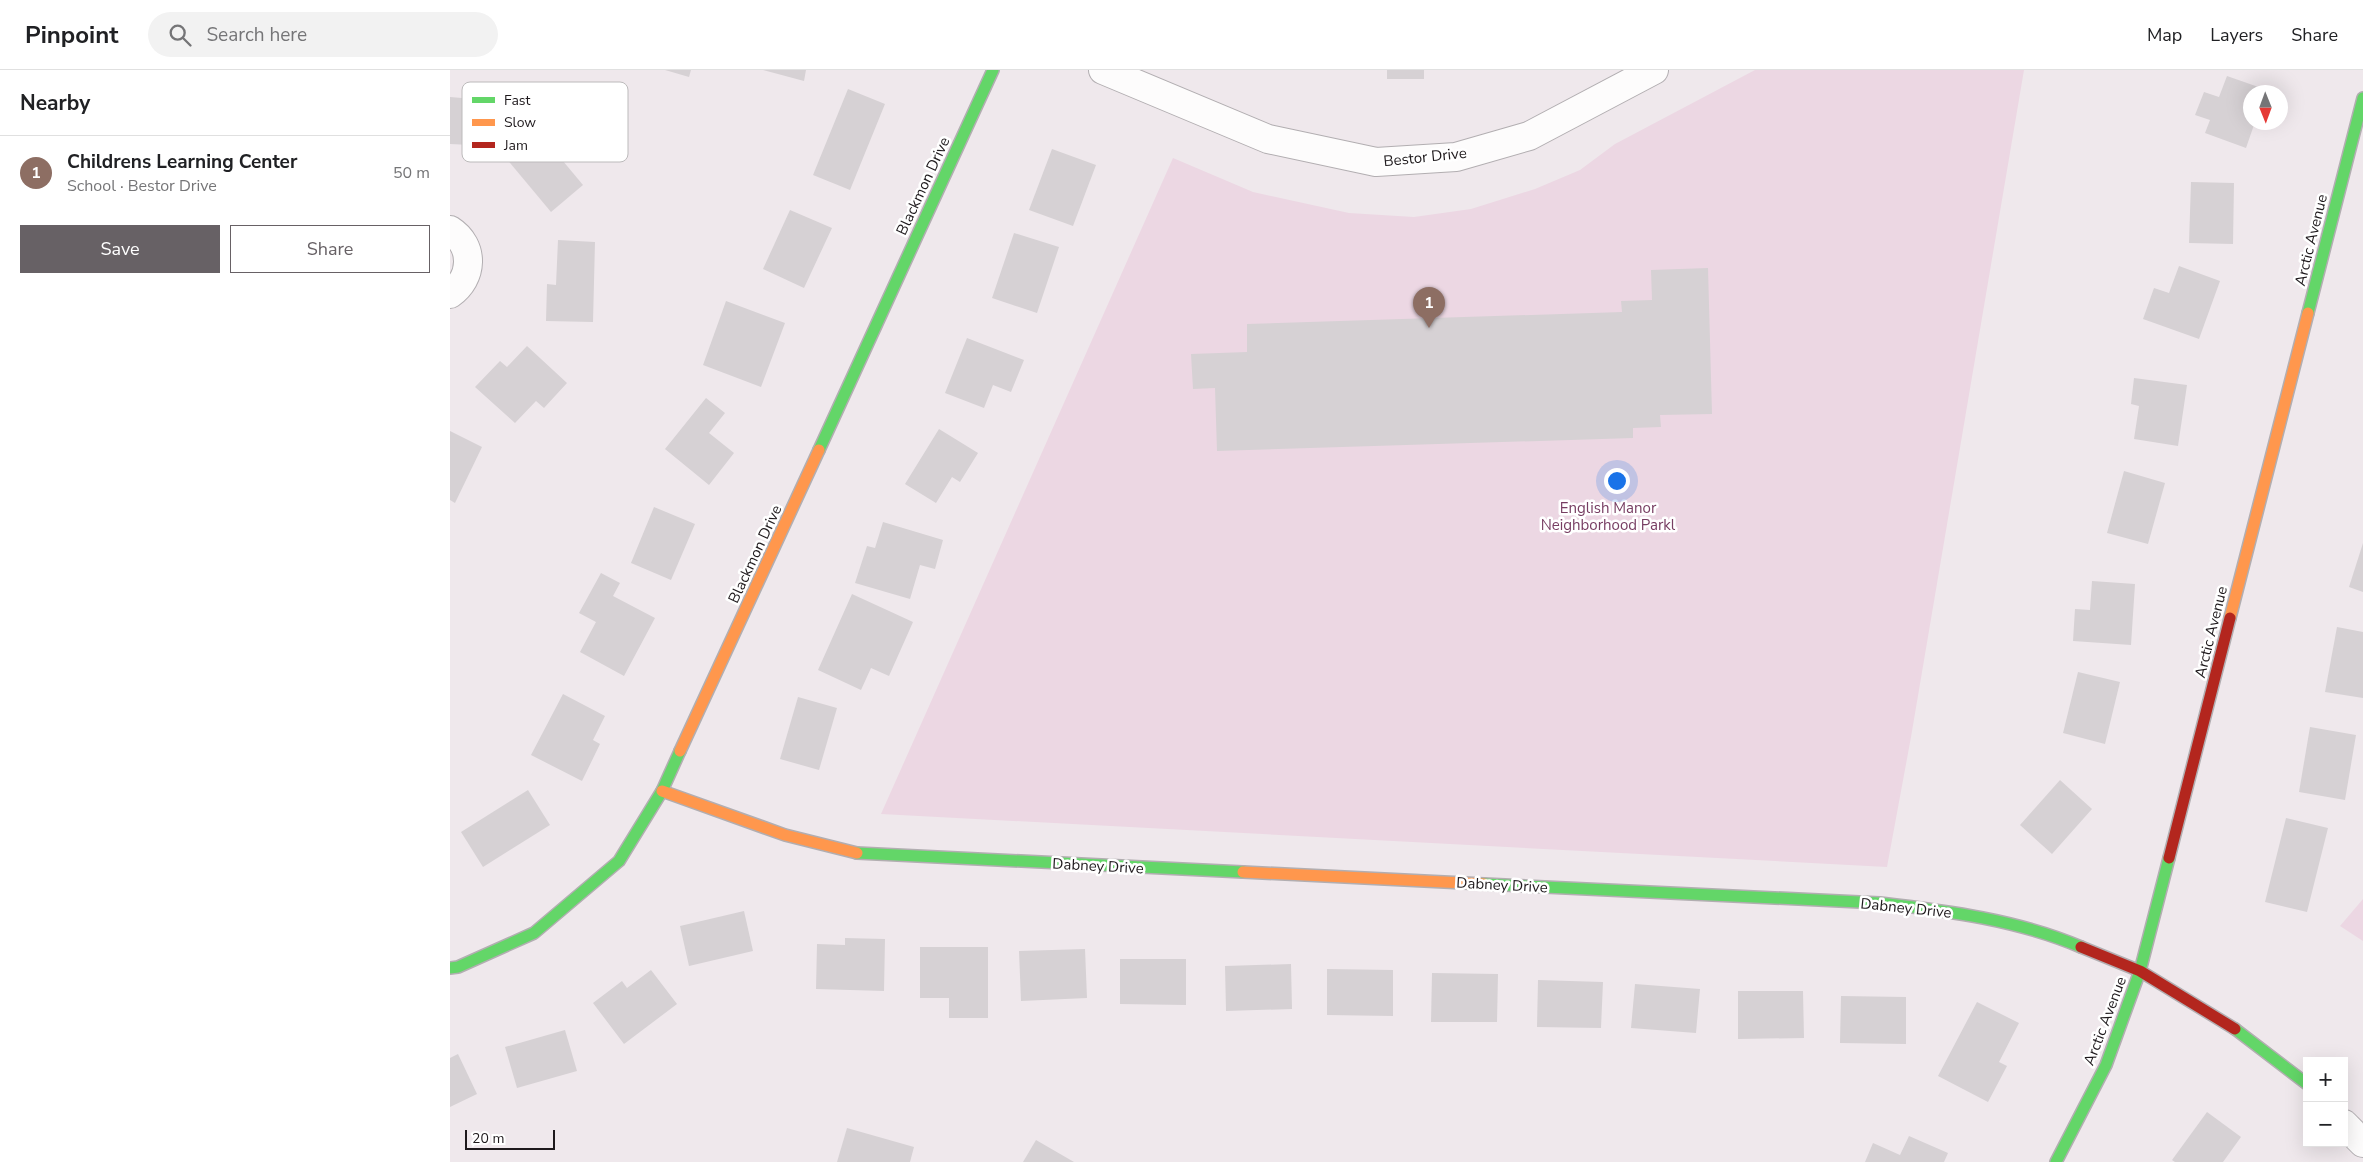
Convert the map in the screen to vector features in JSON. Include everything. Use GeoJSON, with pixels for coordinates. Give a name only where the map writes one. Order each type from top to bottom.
{"type":"FeatureCollection","features":[{"type":"Feature","properties":{"kind":"street","name":"Blackmon Drive"},"geometry":{"type":"LineString","coordinates":[[450,968],[458,967],[534,933],[619,861],[662,791],[993,70]]}},
{"type":"Feature","properties":{"kind":"street","name":"Bestor Drive"},"geometry":{"type":"LineString","coordinates":[[1103,70],[1268,140],[1376,162],[1456,157],[1529,136],[1654,70]]}},
{"type":"Feature","properties":{"kind":"street","name":"Arctic Avenue"},"geometry":{"type":"LineString","coordinates":[[2056,1162],[2106,1065],[2140,971],[2363,98]]}},
{"type":"Feature","properties":{"kind":"street"},"geometry":{"type":"LineString","coordinates":[[450,230],[462,240],[467,252],[469,265],[466,277],[458,288],[450,294]]}},
{"type":"Feature","properties":{"kind":"street","name":"Dabney Drive"},"geometry":{"type":"LineString","coordinates":[[662,791],[785,835],[863,854],[1880,904],[1940,910],[2048,933],[2140,971],[2224,1021],[2303,1081]]}},
{"type":"Feature","properties":{"kind":"street"},"geometry":{"type":"LineString","coordinates":[[2348,1128],[2363,1143]]}},
{"type":"Feature","properties":{"kind":"green space","name":"English Manor Neighborhood Parkl"},"geometry":{"type":"Polygon","coordinates":[[[1755,70],[2024,70],[1911,737],[1887,867],[881,814],[1173,158],[1253,192],[1349,213],[1414,217],[1471,209],[1535,189],[1580,170],[1615,144],[1755,70]]]}},
{"type":"Feature","properties":{"kind":"green space"},"geometry":{"type":"Polygon","coordinates":[[[2363,899],[2363,941],[2340,926],[2363,899]]]}},
{"type":"Feature","properties":{"kind":"building"},"geometry":{"type":"Polygon","coordinates":[[[665,70],[691,70],[689,77],[665,70]]]}},
{"type":"Feature","properties":{"kind":"building"},"geometry":{"type":"Polygon","coordinates":[[[763,70],[806,70],[804,81],[763,70]]]}},
{"type":"Feature","properties":{"kind":"building"},"geometry":{"type":"Polygon","coordinates":[[[1387,70],[1424,70],[1424,79],[1387,79],[1387,70]]]}},
{"type":"Feature","properties":{"kind":"building"},"geometry":{"type":"Polygon","coordinates":[[[2227,76],[2253,85],[2243,85],[2243,130],[2252,130],[2246,148],[2205,133],[2210,120],[2195,115],[2204,92],[2219,97],[2227,76]]]}},
{"type":"Feature","properties":{"kind":"building"},"geometry":{"type":"Polygon","coordinates":[[[848,89],[885,104],[850,190],[813,175],[848,89]]]}},
{"type":"Feature","properties":{"kind":"building"},"geometry":{"type":"Polygon","coordinates":[[[450,97],[462,98],[462,145],[450,144],[450,97]]]}},
{"type":"Feature","properties":{"kind":"building"},"geometry":{"type":"Polygon","coordinates":[[[1052,149],[1096,165],[1073,226],[1029,210],[1052,149]]]}},
{"type":"Feature","properties":{"kind":"building"},"geometry":{"type":"Polygon","coordinates":[[[509,162],[564,162],[583,185],[551,212],[509,162]]]}},
{"type":"Feature","properties":{"kind":"building"},"geometry":{"type":"Polygon","coordinates":[[[2191,182],[2234,183],[2233,244],[2189,243],[2191,182]]]}},
{"type":"Feature","properties":{"kind":"building"},"geometry":{"type":"Polygon","coordinates":[[[790,210],[832,228],[804,288],[763,269],[790,210]]]}},
{"type":"Feature","properties":{"kind":"building"},"geometry":{"type":"Polygon","coordinates":[[[1014,233],[1059,247],[1037,313],[992,298],[1014,233]]]}},
{"type":"Feature","properties":{"kind":"building"},"geometry":{"type":"Polygon","coordinates":[[[558,240],[595,242],[593,322],[546,321],[547,284],[556,285],[558,240]]]}},
{"type":"Feature","properties":{"kind":"building"},"geometry":{"type":"Polygon","coordinates":[[[2179,266],[2220,281],[2199,339],[2143,319],[2154,288],[2169,293],[2179,266]]]}},
{"type":"Feature","properties":{"kind":"building"},"geometry":{"type":"Polygon","coordinates":[[[1708,268],[1712,414],[1660,415],[1661,427],[1633,428],[1633,438],[1217,451],[1215,388],[1193,389],[1191,354],[1247,352],[1247,324],[1622,312],[1621,301],[1652,300],[1651,270],[1708,268]]]}},
{"type":"Feature","properties":{"kind":"building"},"geometry":{"type":"Polygon","coordinates":[[[726,301],[785,323],[761,387],[703,365],[726,301]]]}},
{"type":"Feature","properties":{"kind":"building"},"geometry":{"type":"Polygon","coordinates":[[[967,338],[1024,360],[1011,392],[993,385],[984,408],[945,393],[967,338]]]}},
{"type":"Feature","properties":{"kind":"building"},"geometry":{"type":"Polygon","coordinates":[[[527,346],[567,383],[544,408],[536,401],[515,423],[475,387],[500,361],[507,367],[527,346]]]}},
{"type":"Feature","properties":{"kind":"building"},"geometry":{"type":"Polygon","coordinates":[[[2134,378],[2187,385],[2178,446],[2134,439],[2139,406],[2131,404],[2134,378]]]}},
{"type":"Feature","properties":{"kind":"building"},"geometry":{"type":"Polygon","coordinates":[[[706,398],[725,413],[709,433],[734,453],[709,485],[665,449],[706,398]]]}},
{"type":"Feature","properties":{"kind":"building"},"geometry":{"type":"Polygon","coordinates":[[[939,429],[978,453],[960,482],[952,477],[936,503],[905,484],[939,429]]]}},
{"type":"Feature","properties":{"kind":"building"},"geometry":{"type":"Polygon","coordinates":[[[450,431],[482,447],[455,503],[450,500],[450,431]]]}},
{"type":"Feature","properties":{"kind":"building"},"geometry":{"type":"Polygon","coordinates":[[[2124,471],[2165,483],[2148,544],[2107,533],[2124,471]]]}},
{"type":"Feature","properties":{"kind":"building"},"geometry":{"type":"Polygon","coordinates":[[[654,507],[695,524],[671,580],[631,563],[654,507]]]}},
{"type":"Feature","properties":{"kind":"building"},"geometry":{"type":"Polygon","coordinates":[[[883,522],[943,540],[935,569],[920,565],[910,599],[855,583],[867,546],[875,548],[883,522]]]}},
{"type":"Feature","properties":{"kind":"building"},"geometry":{"type":"Polygon","coordinates":[[[2363,543],[2363,592],[2349,587],[2363,543]]]}},
{"type":"Feature","properties":{"kind":"building"},"geometry":{"type":"Polygon","coordinates":[[[601,573],[620,583],[613,596],[655,618],[624,676],[580,652],[596,622],[579,613],[601,573]]]}},
{"type":"Feature","properties":{"kind":"building"},"geometry":{"type":"Polygon","coordinates":[[[2092,581],[2135,584],[2131,645],[2073,641],[2075,609],[2090,610],[2092,581]]]}},
{"type":"Feature","properties":{"kind":"building"},"geometry":{"type":"Polygon","coordinates":[[[852,594],[913,622],[889,676],[871,668],[861,690],[818,670],[852,594]]]}},
{"type":"Feature","properties":{"kind":"building"},"geometry":{"type":"Polygon","coordinates":[[[2337,627],[2363,632],[2363,698],[2325,692],[2337,627]]]}},
{"type":"Feature","properties":{"kind":"building"},"geometry":{"type":"Polygon","coordinates":[[[2078,672],[2120,682],[2105,744],[2063,733],[2078,672]]]}},
{"type":"Feature","properties":{"kind":"building"},"geometry":{"type":"Polygon","coordinates":[[[563,694],[605,716],[593,740],[600,744],[582,781],[531,755],[563,694]]]}},
{"type":"Feature","properties":{"kind":"building"},"geometry":{"type":"Polygon","coordinates":[[[798,697],[837,708],[819,770],[780,759],[798,697]]]}},
{"type":"Feature","properties":{"kind":"building"},"geometry":{"type":"Polygon","coordinates":[[[2310,727],[2356,735],[2345,800],[2299,792],[2310,727]]]}},
{"type":"Feature","properties":{"kind":"building"},"geometry":{"type":"Polygon","coordinates":[[[2060,780],[2092,809],[2052,854],[2020,825],[2060,780]]]}},
{"type":"Feature","properties":{"kind":"building"},"geometry":{"type":"Polygon","coordinates":[[[528,790],[550,825],[483,867],[461,832],[528,790]]]}},
{"type":"Feature","properties":{"kind":"building"},"geometry":{"type":"Polygon","coordinates":[[[2286,818],[2328,828],[2307,912],[2265,902],[2286,818]]]}},
{"type":"Feature","properties":{"kind":"building"},"geometry":{"type":"Polygon","coordinates":[[[744,911],[753,951],[689,966],[680,926],[744,911]]]}},
{"type":"Feature","properties":{"kind":"building"},"geometry":{"type":"Polygon","coordinates":[[[845,938],[885,939],[884,991],[816,989],[817,944],[845,945],[845,938]]]}},
{"type":"Feature","properties":{"kind":"building"},"geometry":{"type":"Polygon","coordinates":[[[920,947],[988,947],[988,1018],[949,1018],[949,998],[920,998],[920,947]]]}},
{"type":"Feature","properties":{"kind":"building"},"geometry":{"type":"Polygon","coordinates":[[[1085,949],[1087,998],[1021,1001],[1019,951],[1085,949]]]}},
{"type":"Feature","properties":{"kind":"building"},"geometry":{"type":"Polygon","coordinates":[[[1120,959],[1186,959],[1186,1005],[1120,1004],[1120,959]]]}},
{"type":"Feature","properties":{"kind":"building"},"geometry":{"type":"Polygon","coordinates":[[[1291,964],[1292,1009],[1226,1011],[1225,966],[1291,964]]]}},
{"type":"Feature","properties":{"kind":"building"},"geometry":{"type":"Polygon","coordinates":[[[1327,969],[1393,970],[1393,1016],[1327,1015],[1327,969]]]}},
{"type":"Feature","properties":{"kind":"building"},"geometry":{"type":"Polygon","coordinates":[[[651,970],[677,1004],[624,1044],[593,1003],[622,981],[627,988],[651,970]]]}},
{"type":"Feature","properties":{"kind":"building"},"geometry":{"type":"Polygon","coordinates":[[[1432,973],[1498,974],[1497,1022],[1431,1022],[1432,973]]]}},
{"type":"Feature","properties":{"kind":"building"},"geometry":{"type":"Polygon","coordinates":[[[1538,980],[1603,982],[1601,1028],[1537,1027],[1538,980]]]}},
{"type":"Feature","properties":{"kind":"building"},"geometry":{"type":"Polygon","coordinates":[[[1635,984],[1700,989],[1696,1033],[1631,1028],[1635,984]]]}},
{"type":"Feature","properties":{"kind":"building"},"geometry":{"type":"Polygon","coordinates":[[[1738,991],[1803,991],[1804,1038],[1738,1039],[1738,991]]]}},
{"type":"Feature","properties":{"kind":"building"},"geometry":{"type":"Polygon","coordinates":[[[1841,996],[1906,997],[1906,1044],[1840,1043],[1841,996]]]}},
{"type":"Feature","properties":{"kind":"building"},"geometry":{"type":"Polygon","coordinates":[[[1977,1002],[2019,1023],[1999,1062],[2007,1066],[1988,1102],[1938,1076],[1977,1002]]]}},
{"type":"Feature","properties":{"kind":"building"},"geometry":{"type":"Polygon","coordinates":[[[565,1030],[577,1071],[517,1088],[505,1047],[565,1030]]]}},
{"type":"Feature","properties":{"kind":"building"},"geometry":{"type":"Polygon","coordinates":[[[458,1054],[477,1094],[450,1107],[450,1058],[458,1054]]]}},
{"type":"Feature","properties":{"kind":"building"},"geometry":{"type":"Polygon","coordinates":[[[2207,1112],[2241,1137],[2223,1162],[2175,1162],[2172,1160],[2207,1112]]]}},
{"type":"Feature","properties":{"kind":"building"},"geometry":{"type":"Polygon","coordinates":[[[847,1128],[914,1147],[910,1162],[837,1162],[847,1128]]]}},
{"type":"Feature","properties":{"kind":"building"},"geometry":{"type":"Polygon","coordinates":[[[1909,1136],[1948,1153],[1944,1162],[1865,1162],[1873,1143],[1900,1155],[1909,1136]]]}},
{"type":"Feature","properties":{"kind":"building"},"geometry":{"type":"Polygon","coordinates":[[[1036,1140],[1074,1162],[1023,1162],[1036,1140]]]}},
{"type":"Feature","properties":{"kind":"traffic: fast"},"geometry":{"type":"LineString","coordinates":[[819,450],[993,70]]}},
{"type":"Feature","properties":{"kind":"traffic: fast"},"geometry":{"type":"LineString","coordinates":[[2308,313],[2363,98]]}},
{"type":"Feature","properties":{"kind":"traffic: fast"},"geometry":{"type":"LineString","coordinates":[[450,968],[458,967],[534,933],[619,861],[662,791],[680,751]]}},
{"type":"Feature","properties":{"kind":"traffic: fast"},"geometry":{"type":"LineString","coordinates":[[857,853],[1243,872]]}},
{"type":"Feature","properties":{"kind":"traffic: fast"},"geometry":{"type":"LineString","coordinates":[[2056,1162],[2106,1065],[2140,971],[2169,858]]}},
{"type":"Feature","properties":{"kind":"traffic: fast"},"geometry":{"type":"LineString","coordinates":[[1484,884],[1880,903],[1957,913],[2008,923],[2081,947]]}},
{"type":"Feature","properties":{"kind":"traffic: fast"},"geometry":{"type":"LineString","coordinates":[[2235,1029],[2303,1081]]}},
{"type":"Feature","properties":{"kind":"traffic: slow"},"geometry":{"type":"LineString","coordinates":[[2230,618],[2308,313]]}},
{"type":"Feature","properties":{"kind":"traffic: slow"},"geometry":{"type":"LineString","coordinates":[[680,751],[819,450]]}},
{"type":"Feature","properties":{"kind":"traffic: slow"},"geometry":{"type":"LineString","coordinates":[[662,791],[785,835],[857,853]]}},
{"type":"Feature","properties":{"kind":"traffic: slow"},"geometry":{"type":"LineString","coordinates":[[1243,872],[1484,884]]}},
{"type":"Feature","properties":{"kind":"traffic: jam"},"geometry":{"type":"LineString","coordinates":[[2169,858],[2230,618]]}},
{"type":"Feature","properties":{"kind":"traffic: jam"},"geometry":{"type":"LineString","coordinates":[[2081,947],[2140,971],[2235,1029]]}},
{"type":"Feature","properties":{"kind":"place","name":"Childrens Learning Center"},"geometry":{"type":"Point","coordinates":[1429,328]}}]}
